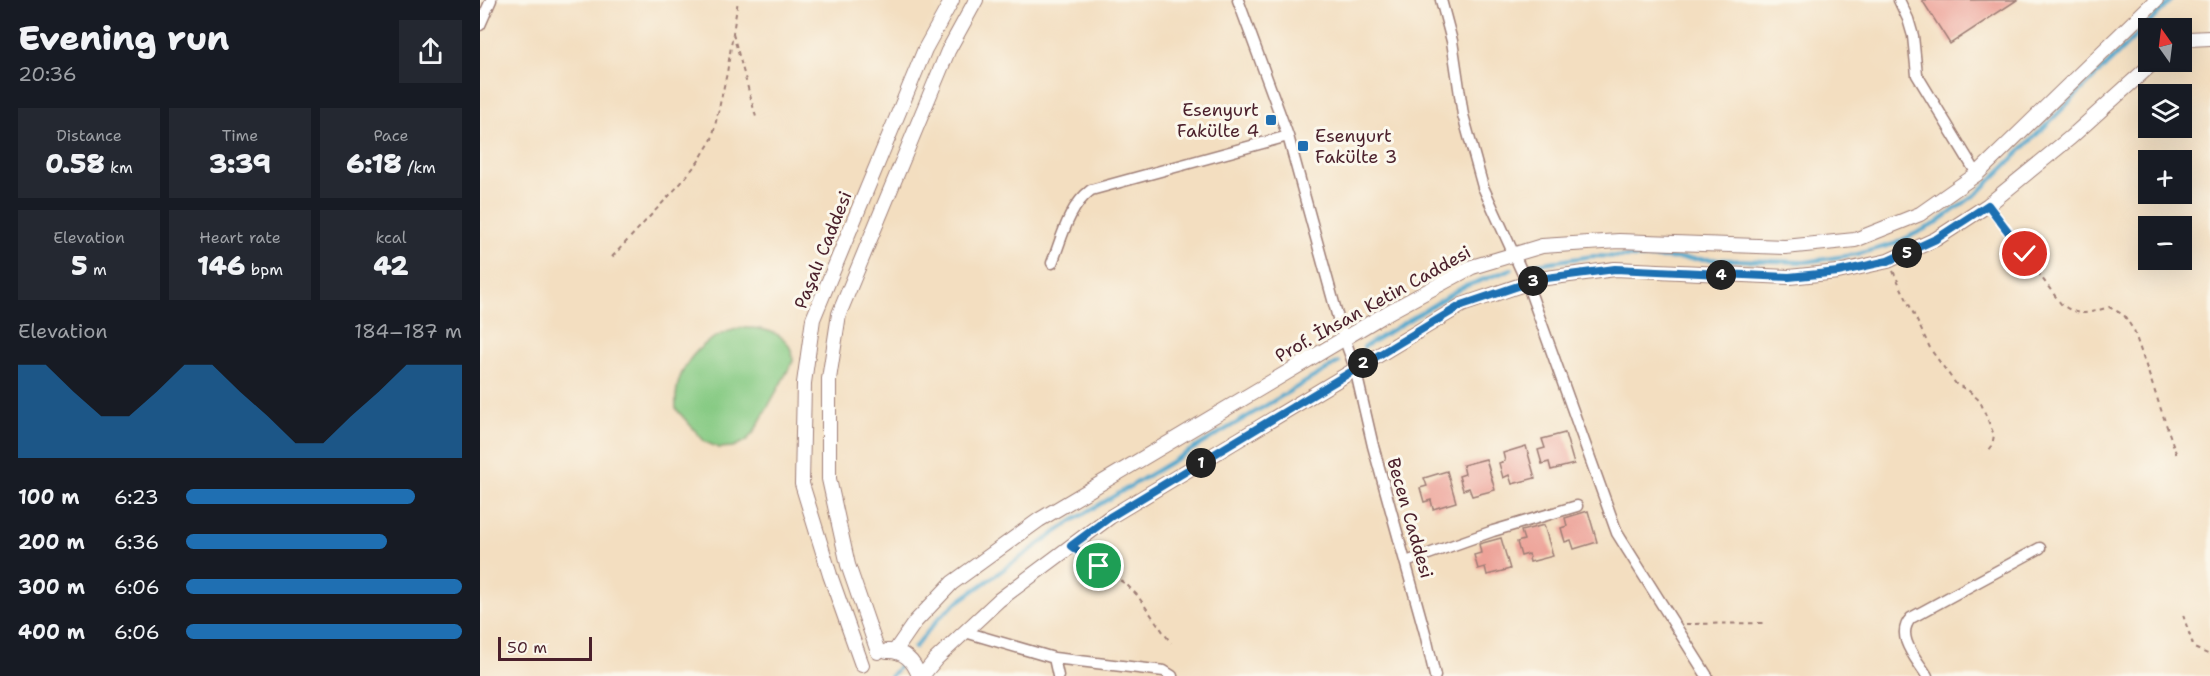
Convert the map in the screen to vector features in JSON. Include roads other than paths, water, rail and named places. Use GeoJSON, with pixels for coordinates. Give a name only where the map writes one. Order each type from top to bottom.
{"type":"FeatureCollection","features":[{"type":"Feature","properties":{"kind":"street"},"geometry":{"type":"LineString","coordinates":[[480,25],[491,0]]}},
{"type":"Feature","properties":{"kind":"street","name":"Paşalı Caddesi"},"geometry":{"type":"LineString","coordinates":[[860,670],[802,484],[804,383],[813,319],[925,49],[952,0]]}},
{"type":"Feature","properties":{"kind":"street"},"geometry":{"type":"LineString","coordinates":[[878,652],[848,565],[829,478],[829,379],[839,314],[948,51],[976,0]]}},
{"type":"Feature","properties":{"kind":"street","name":"Becen Caddesi"},"geometry":{"type":"LineString","coordinates":[[1238,0],[1288,136],[1344,338],[1355,368],[1373,446],[1435,676]]}},
{"type":"Feature","properties":{"kind":"street"},"geometry":{"type":"LineString","coordinates":[[1441,0],[1452,41],[1463,115],[1483,188],[1527,283],[1617,533],[1707,676]]}},
{"type":"Feature","properties":{"kind":"street"},"geometry":{"type":"LineString","coordinates":[[1899,0],[1913,36],[1917,75],[1977,174]]}},
{"type":"Feature","properties":{"kind":"street","name":"Prof. İhsan Ketin Caddesi"},"geometry":{"type":"LineString","coordinates":[[895,651],[915,622],[951,583],[1040,519],[1344,338],[1472,267],[1542,246],[1619,241],[1785,247],[1855,240],[1920,214],[1977,174],[2156,0]]}},
{"type":"Feature","properties":{"kind":"street"},"geometry":{"type":"LineString","coordinates":[[2192,39],[2210,38]]}},
{"type":"Feature","properties":{"kind":"street"},"geometry":{"type":"LineString","coordinates":[[860,670],[878,652],[895,651],[904,654],[920,676],[999,600],[1110,517],[1462,305],[1539,279],[1615,269],[1789,277],[1838,272],[1888,261],[1936,239],[1988,205],[2070,138],[2143,72]]}},
{"type":"Feature","properties":{"kind":"street"},"geometry":{"type":"LineString","coordinates":[[1052,263],[1074,206],[1091,190],[1288,136]]}},
{"type":"Feature","properties":{"kind":"street"},"geometry":{"type":"LineString","coordinates":[[1406,562],[1494,531],[1578,506]]}},
{"type":"Feature","properties":{"kind":"street"},"geometry":{"type":"LineString","coordinates":[[1927,676],[1905,640],[1904,628],[1911,618],[2040,548]]}},
{"type":"Feature","properties":{"kind":"street"},"geometry":{"type":"LineString","coordinates":[[965,632],[1054,658],[1164,671],[1172,676]]}},
{"type":"Feature","properties":{"kind":"street"},"geometry":{"type":"LineString","coordinates":[[1054,658],[1058,676]]}},
{"type":"Feature","properties":{"kind":"waterway"},"geometry":{"type":"LineString","coordinates":[[1529,265],[1593,256],[1805,262],[1858,254],[1894,244],[1935,224],[1979,192],[2172,0]]}},
{"type":"Feature","properties":{"kind":"waterway"},"geometry":{"type":"LineString","coordinates":[[1364,347],[1463,287],[1512,269]]}},
{"type":"Feature","properties":{"kind":"waterway"},"geometry":{"type":"LineString","coordinates":[[914,648],[939,618],[956,603],[1072,521],[1339,362]]}},
{"type":"Feature","properties":{"kind":"waterway"},"geometry":{"type":"LineString","coordinates":[[891,676],[903,662]]}},
{"type":"Feature","properties":{"kind":"place","name":"Esenyurt Fakülte 4"},"geometry":{"type":"Point","coordinates":[1271,120]}},
{"type":"Feature","properties":{"kind":"place","name":"Esenyurt Fakülte 3"},"geometry":{"type":"Point","coordinates":[1303,146]}}]}
